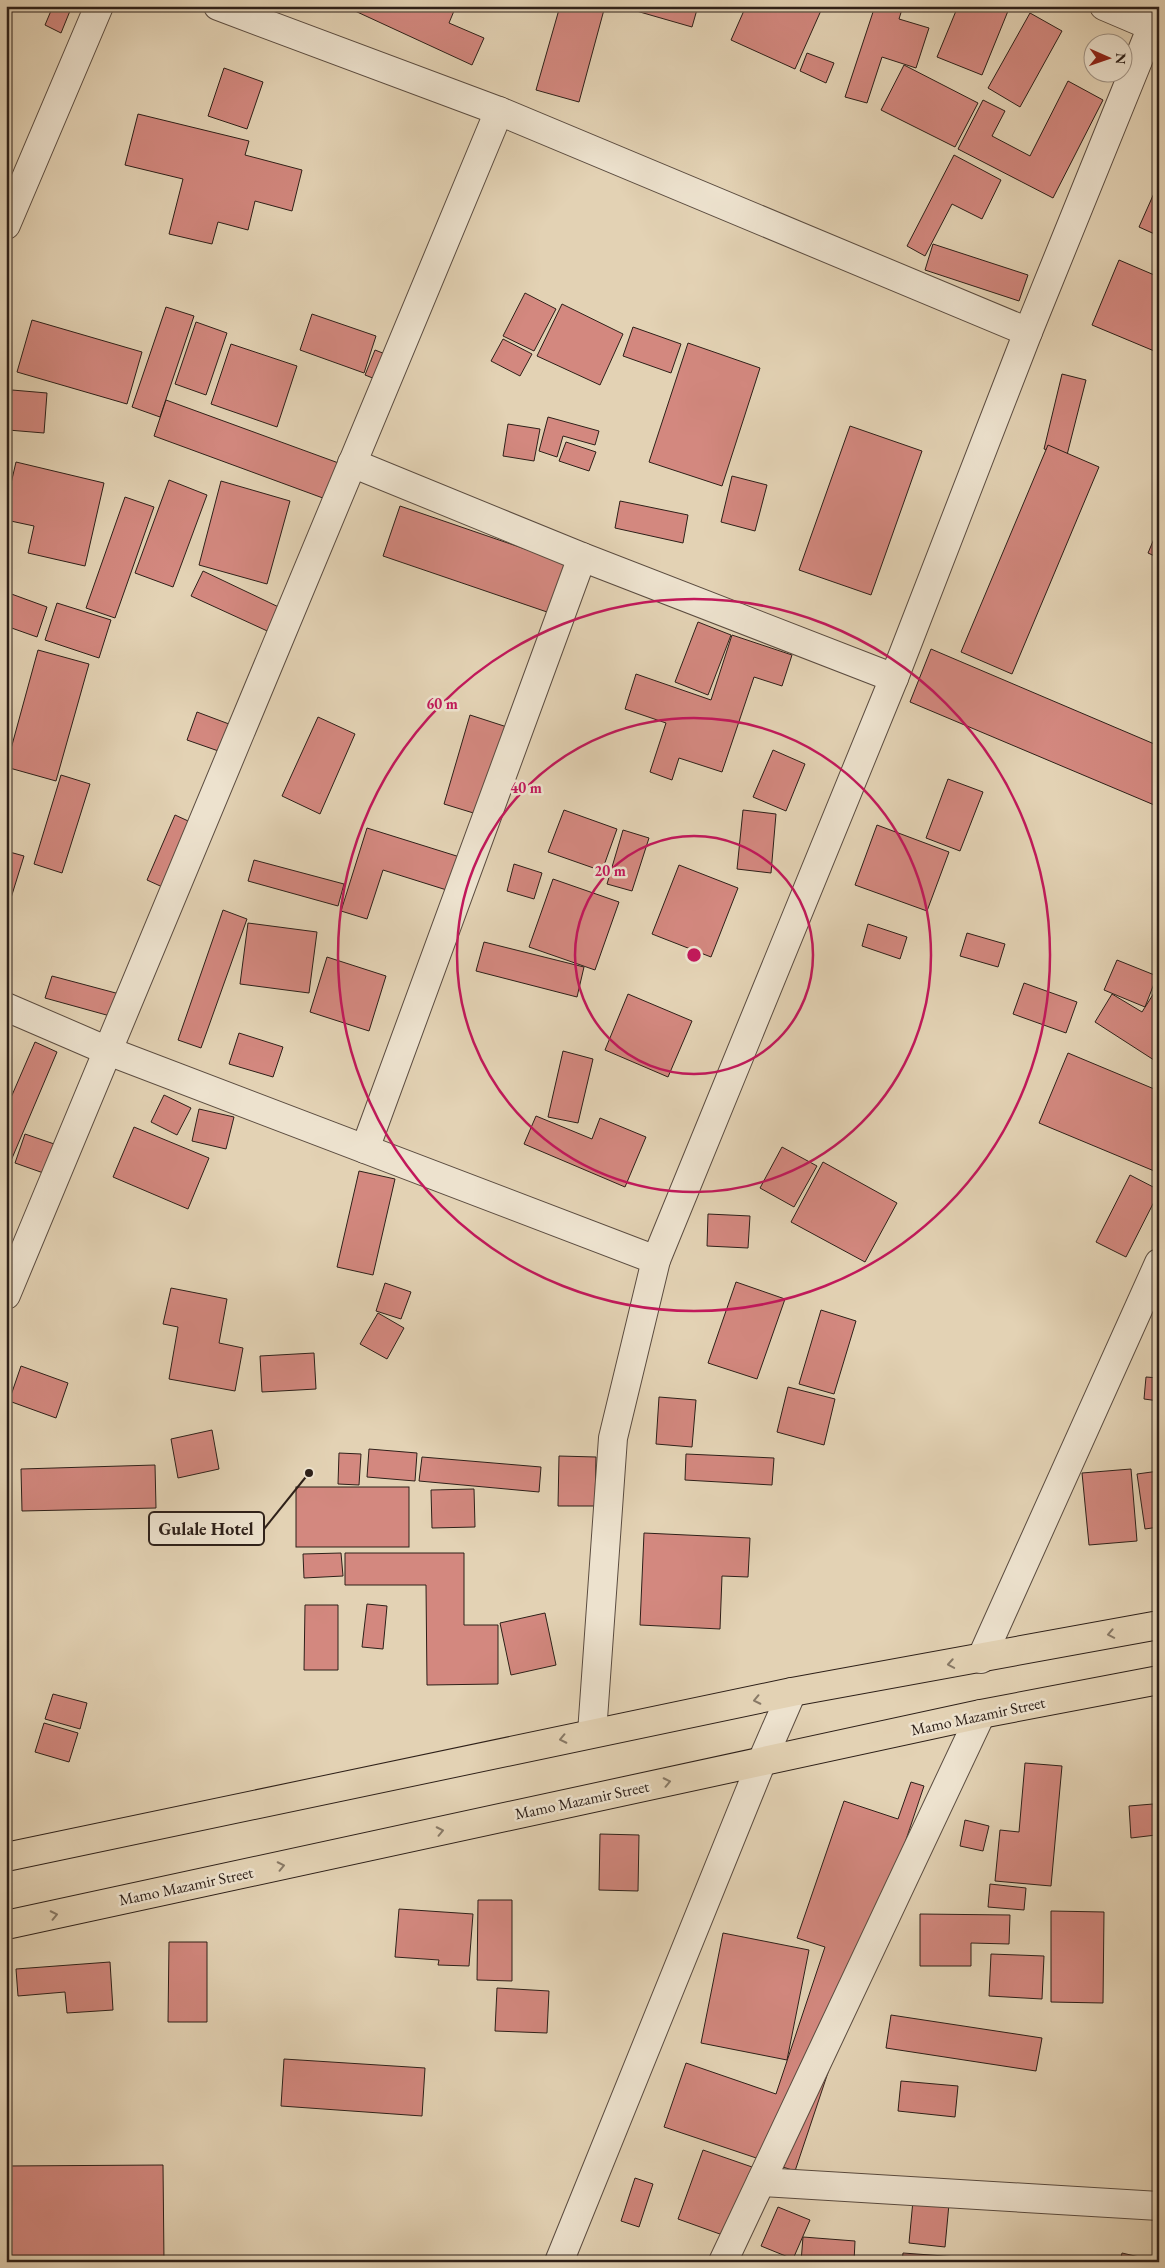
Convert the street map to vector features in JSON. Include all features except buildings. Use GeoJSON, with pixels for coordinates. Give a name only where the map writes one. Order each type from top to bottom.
{"type":"FeatureCollection","features":[{"type":"Feature","properties":{"kind":"main road"},"geometry":{"type":"LineString","coordinates":[[6,1857],[792,1692],[1159,1625]]}},
{"type":"Feature","properties":{"kind":"main road","name":"Mamo Mazamir Street"},"geometry":{"type":"LineString","coordinates":[[6,1925],[981,1714],[1159,1680]]}},
{"type":"Feature","properties":{"kind":"street"},"geometry":{"type":"LineString","coordinates":[[6,225],[100,6]]}},
{"type":"Feature","properties":{"kind":"street"},"geometry":{"type":"LineString","coordinates":[[218,6],[499,111],[1028,332]]}},
{"type":"Feature","properties":{"kind":"street"},"geometry":{"type":"LineString","coordinates":[[592,1733],[613,1438],[656,1260],[894,678],[1028,332],[1155,18],[1104,6]]}},
{"type":"Feature","properties":{"kind":"street"},"geometry":{"type":"LineString","coordinates":[[6,1295],[499,111]]}},
{"type":"Feature","properties":{"kind":"street"},"geometry":{"type":"LineString","coordinates":[[352,463],[582,557],[894,678]]}},
{"type":"Feature","properties":{"kind":"street"},"geometry":{"type":"LineString","coordinates":[[365,1149],[582,557]]}},
{"type":"Feature","properties":{"kind":"street"},"geometry":{"type":"LineString","coordinates":[[6,1007],[108,1051],[656,1260]]}},
{"type":"Feature","properties":{"kind":"street"},"geometry":{"type":"LineString","coordinates":[[981,1659],[1159,1263]]}},
{"type":"Feature","properties":{"kind":"street"},"geometry":{"type":"LineString","coordinates":[[559,2262],[762,1761],[792,1692]]}},
{"type":"Feature","properties":{"kind":"street"},"geometry":{"type":"LineString","coordinates":[[723,2262],[981,1714]]}},
{"type":"Feature","properties":{"kind":"street"},"geometry":{"type":"LineString","coordinates":[[761,2182],[1159,2206]]}},
{"type":"Feature","properties":{"kind":"place","name":"Gulale Hotel"},"geometry":{"type":"Point","coordinates":[309,1473]}}]}
